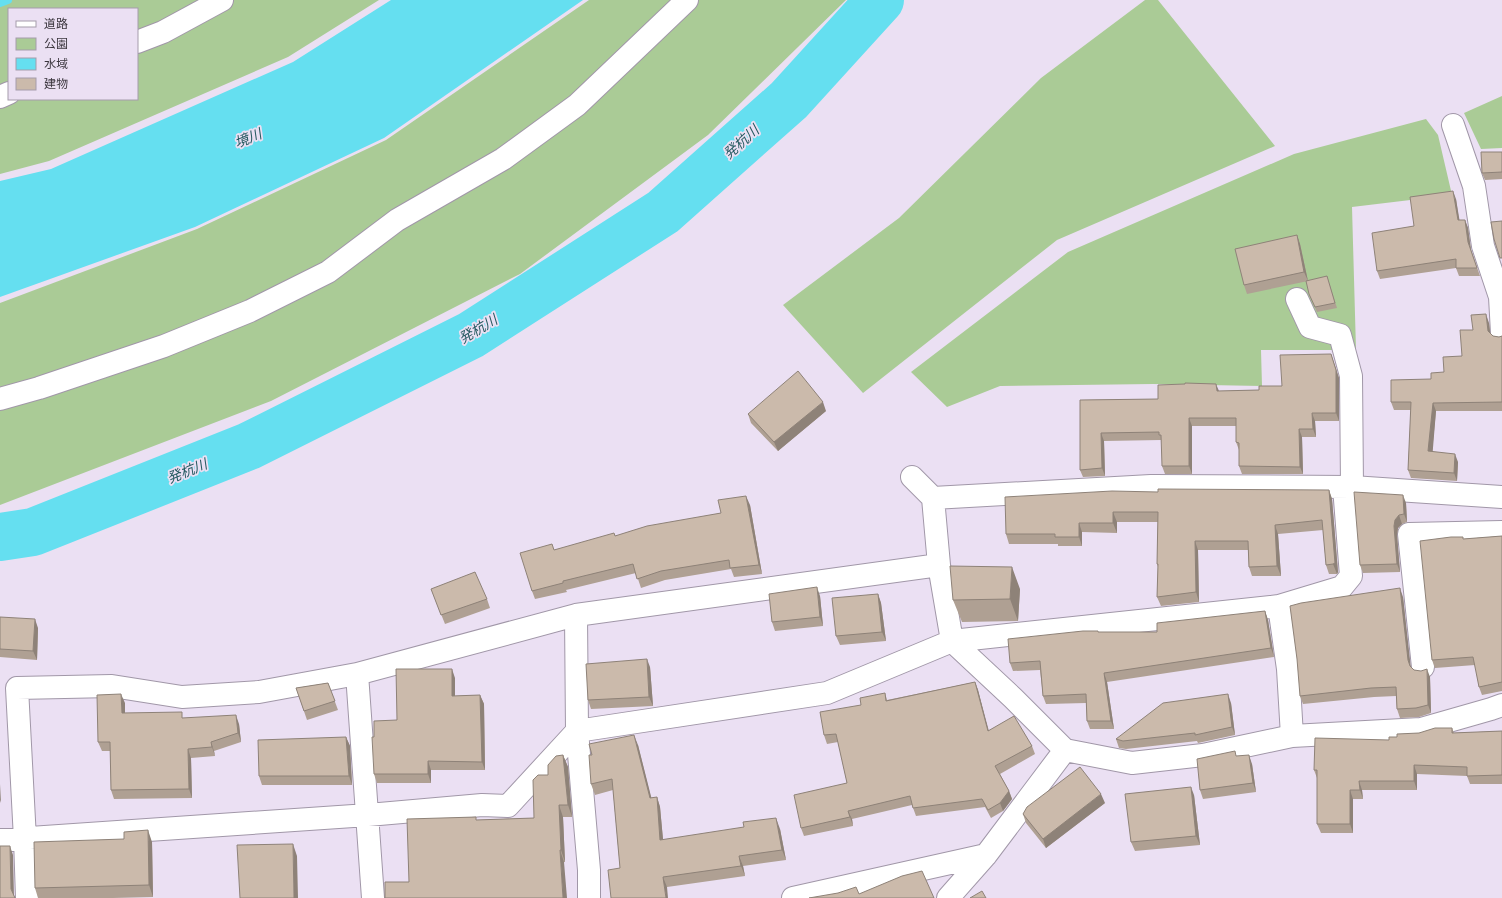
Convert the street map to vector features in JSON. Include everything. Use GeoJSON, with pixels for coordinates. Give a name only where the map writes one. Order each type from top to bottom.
{"type":"FeatureCollection","features":[{"type":"Feature","properties":{"kind":"street"},"geometry":{"type":"LineString","coordinates":[[138,42],[163,32],[222,0]]}},
{"type":"Feature","properties":{"kind":"street"},"geometry":{"type":"LineString","coordinates":[[0,399],[39,388],[164,346],[250,311],[328,272],[397,220],[503,159],[577,105],[687,0]]}},
{"type":"Feature","properties":{"kind":"street"},"geometry":{"type":"LineString","coordinates":[[1453,125],[1474,186],[1483,246],[1501,297],[1502,333]]}},
{"type":"Feature","properties":{"kind":"street"},"geometry":{"type":"LineString","coordinates":[[0,840],[368,815],[482,805],[508,806],[577,732],[827,694],[952,641],[1279,606],[1342,587],[1351,576],[1348,487],[1351,376],[1340,335],[1310,327],[1297,299]]}},
{"type":"Feature","properties":{"kind":"street"},"geometry":{"type":"LineString","coordinates":[[912,477],[933,498],[938,566],[952,641],[1013,698],[1065,750],[1132,763],[1203,755],[1292,736],[1421,729],[1491,709],[1502,704]]}},
{"type":"Feature","properties":{"kind":"street"},"geometry":{"type":"LineString","coordinates":[[933,498],[1151,486],[1348,487],[1502,497]]}},
{"type":"Feature","properties":{"kind":"street"},"geometry":{"type":"LineString","coordinates":[[1423,667],[1409,534],[1502,532]]}},
{"type":"Feature","properties":{"kind":"street"},"geometry":{"type":"LineString","coordinates":[[27,898],[25,839],[9,689],[112,686],[182,697],[259,692],[357,674],[576,615],[938,566]]}},
{"type":"Feature","properties":{"kind":"street"},"geometry":{"type":"LineString","coordinates":[[1279,606],[1288,669],[1292,736]]}},
{"type":"Feature","properties":{"kind":"street"},"geometry":{"type":"LineString","coordinates":[[576,615],[577,732],[589,870],[589,898]]}},
{"type":"Feature","properties":{"kind":"street"},"geometry":{"type":"LineString","coordinates":[[357,674],[373,898]]}},
{"type":"Feature","properties":{"kind":"street"},"geometry":{"type":"LineString","coordinates":[[948,898],[986,855],[1065,750]]}},
{"type":"Feature","properties":{"kind":"street"},"geometry":{"type":"LineString","coordinates":[[793,898],[986,855]]}},
{"type":"Feature","properties":{"kind":"green space"},"geometry":{"type":"Polygon","coordinates":[[[2,0],[379,0],[288,57],[49,161],[0,174],[0,1],[2,0]]]}},
{"type":"Feature","properties":{"kind":"green space"},"geometry":{"type":"Polygon","coordinates":[[[589,0],[846,0],[708,135],[520,274],[271,401],[0,505],[0,303],[197,229],[386,140],[589,0]]]}},
{"type":"Feature","properties":{"kind":"green space"},"geometry":{"type":"Polygon","coordinates":[[[1145,0],[1158,0],[1275,146],[1057,240],[863,393],[783,305],[899,218],[1041,78],[1145,0]]]}},
{"type":"Feature","properties":{"kind":"green space"},"geometry":{"type":"Polygon","coordinates":[[[1502,96],[1502,148],[1481,149],[1464,113],[1502,96]]]}},
{"type":"Feature","properties":{"kind":"green space"},"geometry":{"type":"Polygon","coordinates":[[[1426,119],[1438,135],[1452,195],[1352,207],[1356,350],[1261,350],[1262,386],[1153,384],[1000,386],[947,407],[911,372],[1068,252],[1294,154],[1426,119]]]}},
{"type":"Feature","properties":{"kind":"water","name":"境川"},"geometry":{"type":"Polygon","coordinates":[[[391,0],[583,0],[384,138],[195,227],[0,297],[0,181],[51,169],[293,62],[391,0]]]}},
{"type":"Feature","properties":{"kind":"building"},"geometry":{"type":"Polygon","coordinates":[[[1481,152],[1502,152],[1502,172],[1482,173],[1481,152]]]}},
{"type":"Feature","properties":{"kind":"building"},"geometry":{"type":"Polygon","coordinates":[[[1453,191],[1458,220],[1465,220],[1468,242],[1477,268],[1456,268],[1456,259],[1377,271],[1372,233],[1414,226],[1410,197],[1453,191]]]}},
{"type":"Feature","properties":{"kind":"building"},"geometry":{"type":"Polygon","coordinates":[[[1502,221],[1502,258],[1500,258],[1494,239],[1491,222],[1502,221]]]}},
{"type":"Feature","properties":{"kind":"building"},"geometry":{"type":"Polygon","coordinates":[[[1297,235],[1304,272],[1244,285],[1235,249],[1297,235]]]}},
{"type":"Feature","properties":{"kind":"building"},"geometry":{"type":"Polygon","coordinates":[[[1327,276],[1335,303],[1315,307],[1309,294],[1306,281],[1327,276]]]}},
{"type":"Feature","properties":{"kind":"building"},"geometry":{"type":"Polygon","coordinates":[[[1486,314],[1488,331],[1493,336],[1502,336],[1502,402],[1433,403],[1428,451],[1455,454],[1454,473],[1408,470],[1411,402],[1391,402],[1391,380],[1431,379],[1431,373],[1444,372],[1443,357],[1462,356],[1460,330],[1473,330],[1471,315],[1486,314]]]}},
{"type":"Feature","properties":{"kind":"building"},"geometry":{"type":"Polygon","coordinates":[[[1331,354],[1336,370],[1336,413],[1312,413],[1313,429],[1299,429],[1300,467],[1239,466],[1239,443],[1236,442],[1236,418],[1189,418],[1189,466],[1162,466],[1161,435],[1159,435],[1159,432],[1101,433],[1102,468],[1080,470],[1080,400],[1158,399],[1158,385],[1185,383],[1216,384],[1217,391],[1259,390],[1259,386],[1282,386],[1280,355],[1331,354]]]}},
{"type":"Feature","properties":{"kind":"building"},"geometry":{"type":"Polygon","coordinates":[[[798,371],[823,402],[774,442],[748,414],[798,371]]]}},
{"type":"Feature","properties":{"kind":"building"},"geometry":{"type":"Polygon","coordinates":[[[1158,489],[1329,490],[1335,563],[1326,565],[1322,520],[1275,525],[1277,566],[1249,567],[1248,541],[1195,541],[1196,592],[1157,597],[1158,512],[1113,512],[1113,523],[1079,523],[1079,537],[1055,537],[1055,534],[1006,534],[1005,497],[1112,491],[1158,492],[1158,489]]]}},
{"type":"Feature","properties":{"kind":"building"},"geometry":{"type":"Polygon","coordinates":[[[1354,492],[1403,495],[1404,514],[1399,515],[1395,520],[1394,526],[1397,564],[1360,565],[1354,492]]]}},
{"type":"Feature","properties":{"kind":"building"},"geometry":{"type":"Polygon","coordinates":[[[746,496],[759,565],[730,568],[729,560],[661,571],[637,579],[633,564],[563,581],[563,583],[532,591],[520,553],[552,544],[554,550],[614,533],[615,536],[647,526],[721,513],[718,500],[746,496]]]}},
{"type":"Feature","properties":{"kind":"building"},"geometry":{"type":"Polygon","coordinates":[[[1502,536],[1502,682],[1479,687],[1473,657],[1432,660],[1420,541],[1451,537],[1463,537],[1463,539],[1502,536]]]}},
{"type":"Feature","properties":{"kind":"building"},"geometry":{"type":"Polygon","coordinates":[[[950,566],[1012,567],[1010,599],[953,600],[950,566]]]}},
{"type":"Feature","properties":{"kind":"building"},"geometry":{"type":"Polygon","coordinates":[[[475,572],[487,599],[441,615],[431,589],[475,572]]]}},
{"type":"Feature","properties":{"kind":"building"},"geometry":{"type":"Polygon","coordinates":[[[817,587],[820,617],[772,622],[769,594],[817,587]]]}},
{"type":"Feature","properties":{"kind":"building"},"geometry":{"type":"Polygon","coordinates":[[[1400,588],[1408,660],[1410,666],[1414,670],[1421,671],[1427,669],[1428,705],[1416,708],[1397,709],[1396,687],[1371,688],[1300,696],[1290,606],[1400,588]]]}},
{"type":"Feature","properties":{"kind":"building"},"geometry":{"type":"Polygon","coordinates":[[[878,594],[882,632],[836,636],[832,598],[878,594]]]}},
{"type":"Feature","properties":{"kind":"building"},"geometry":{"type":"Polygon","coordinates":[[[1265,611],[1271,648],[1104,673],[1111,721],[1087,721],[1086,694],[1043,696],[1040,661],[1010,663],[1008,639],[1083,631],[1157,632],[1157,623],[1265,611]]]}},
{"type":"Feature","properties":{"kind":"building"},"geometry":{"type":"Polygon","coordinates":[[[0,617],[35,619],[33,651],[0,649],[0,617]]]}},
{"type":"Feature","properties":{"kind":"building"},"geometry":{"type":"Polygon","coordinates":[[[647,659],[649,697],[588,700],[586,664],[647,659]]]}},
{"type":"Feature","properties":{"kind":"building"},"geometry":{"type":"Polygon","coordinates":[[[396,669],[452,669],[452,696],[480,695],[482,762],[428,761],[428,774],[374,774],[372,737],[374,737],[374,721],[397,720],[396,669]]]}},
{"type":"Feature","properties":{"kind":"building"},"geometry":{"type":"Polygon","coordinates":[[[975,682],[988,731],[1014,716],[1032,746],[995,766],[1009,791],[1000,803],[988,810],[982,799],[913,808],[910,796],[848,811],[850,817],[801,828],[794,795],[847,783],[836,734],[824,735],[820,712],[861,705],[860,698],[885,693],[886,701],[975,682]]]}},
{"type":"Feature","properties":{"kind":"building"},"geometry":{"type":"Polygon","coordinates":[[[328,683],[335,701],[304,711],[296,688],[328,683]]]}},
{"type":"Feature","properties":{"kind":"building"},"geometry":{"type":"Polygon","coordinates":[[[121,694],[122,713],[182,712],[182,718],[236,715],[238,733],[211,742],[212,747],[188,749],[189,789],[111,790],[110,742],[98,742],[97,695],[121,694]]]}},
{"type":"Feature","properties":{"kind":"building"},"geometry":{"type":"Polygon","coordinates":[[[1228,694],[1232,727],[1195,735],[1195,733],[1123,741],[1116,739],[1163,703],[1228,694]]]}},
{"type":"Feature","properties":{"kind":"building"},"geometry":{"type":"Polygon","coordinates":[[[1435,728],[1452,728],[1452,733],[1502,731],[1502,775],[1467,776],[1467,767],[1414,765],[1414,781],[1359,781],[1360,790],[1350,790],[1350,824],[1317,824],[1317,770],[1314,770],[1315,738],[1389,740],[1389,737],[1397,737],[1397,734],[1419,733],[1435,728]]]}},
{"type":"Feature","properties":{"kind":"building"},"geometry":{"type":"Polygon","coordinates":[[[634,735],[650,798],[657,797],[660,840],[744,827],[743,822],[776,818],[782,850],[739,856],[741,866],[663,877],[666,898],[611,898],[608,870],[620,868],[612,779],[591,784],[589,755],[592,755],[589,744],[634,735]]]}},
{"type":"Feature","properties":{"kind":"building"},"geometry":{"type":"Polygon","coordinates":[[[346,737],[349,776],[259,776],[258,740],[346,737]]]}},
{"type":"Feature","properties":{"kind":"building"},"geometry":{"type":"Polygon","coordinates":[[[1235,751],[1236,756],[1249,755],[1253,783],[1200,790],[1197,759],[1235,751]]]}},
{"type":"Feature","properties":{"kind":"building"},"geometry":{"type":"Polygon","coordinates":[[[563,755],[568,805],[559,805],[563,898],[385,898],[385,882],[409,882],[407,819],[476,817],[476,820],[534,818],[533,780],[538,775],[548,775],[548,765],[556,756],[563,755]]]}},
{"type":"Feature","properties":{"kind":"building"},"geometry":{"type":"Polygon","coordinates":[[[1080,767],[1101,794],[1043,839],[1023,814],[1027,807],[1080,767]]]}},
{"type":"Feature","properties":{"kind":"building"},"geometry":{"type":"Polygon","coordinates":[[[1191,787],[1196,836],[1131,842],[1125,794],[1191,787]]]}},
{"type":"Feature","properties":{"kind":"building"},"geometry":{"type":"Polygon","coordinates":[[[148,830],[149,885],[35,888],[34,842],[124,839],[124,832],[148,830]]]}},
{"type":"Feature","properties":{"kind":"building"},"geometry":{"type":"Polygon","coordinates":[[[293,844],[294,898],[240,898],[237,845],[293,844]]]}},
{"type":"Feature","properties":{"kind":"building"},"geometry":{"type":"Polygon","coordinates":[[[0,846],[10,846],[11,889],[15,898],[0,898],[0,846]]]}},
{"type":"Feature","properties":{"kind":"building"},"geometry":{"type":"Polygon","coordinates":[[[922,871],[934,898],[809,898],[838,893],[856,887],[859,894],[902,876],[922,871]]]}},
{"type":"Feature","properties":{"kind":"building"},"geometry":{"type":"Polygon","coordinates":[[[982,891],[986,898],[970,898],[982,891]]]}},
{"type":"Feature","properties":{"kind":"waterway"},"geometry":{"type":"LineString","coordinates":[[0,3],[8,0]]}},
{"type":"Feature","properties":{"kind":"waterway","name":"発杭川"},"geometry":{"type":"LineString","coordinates":[[0,537],[33,532],[249,446],[471,335],[663,212],[789,100],[880,0]]}}]}
